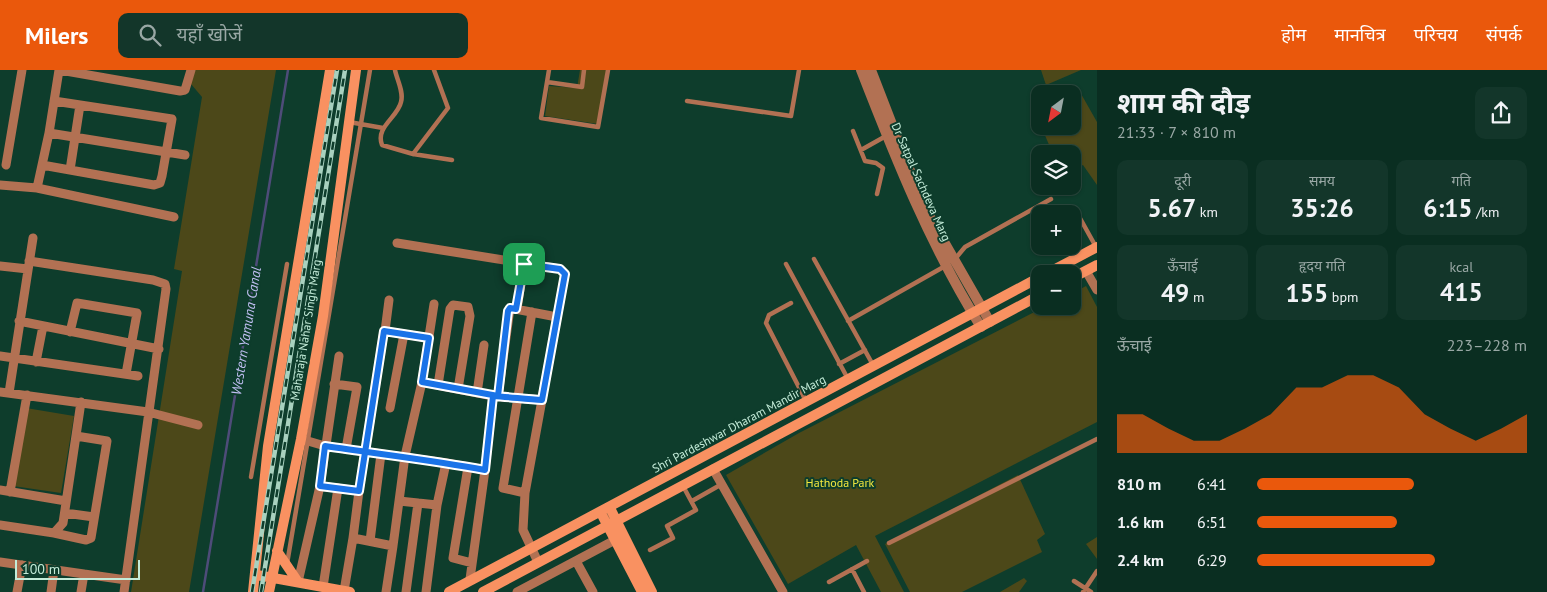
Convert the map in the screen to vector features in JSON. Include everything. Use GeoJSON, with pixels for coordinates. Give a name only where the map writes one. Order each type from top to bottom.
{"type":"FeatureCollection","features":[{"type":"Feature","properties":{"kind":"main road","name":"Maharaja Nahar Singh Marg"},"geometry":{"type":"LineString","coordinates":[[254,592],[266,461],[330,70]]}},
{"type":"Feature","properties":{"kind":"main road","name":"Maharaja Nahar Singh Marg"},"geometry":{"type":"LineString","coordinates":[[269,592],[277,550],[301,456],[329,294],[348,122],[356,70]]}},
{"type":"Feature","properties":{"kind":"main road"},"geometry":{"type":"LineString","coordinates":[[1063,265],[1097,247]]}},
{"type":"Feature","properties":{"kind":"main road"},"geometry":{"type":"LineString","coordinates":[[1081,274],[1097,265]]}},
{"type":"Feature","properties":{"kind":"main road","name":"Shri Pardeshwar Dharam Mandir Marg"},"geometry":{"type":"LineString","coordinates":[[449,592],[470,579],[530,550],[1031,282]]}},
{"type":"Feature","properties":{"kind":"main road"},"geometry":{"type":"LineString","coordinates":[[483,592],[1031,300]]}},
{"type":"Feature","properties":{"kind":"main road"},"geometry":{"type":"LineString","coordinates":[[605,510],[611,524],[652,592]]}},
{"type":"Feature","properties":{"kind":"main road"},"geometry":{"type":"LineString","coordinates":[[611,524],[615,540],[642,592]]}},
{"type":"Feature","properties":{"kind":"main road"},"geometry":{"type":"LineString","coordinates":[[277,550],[298,582]]}},
{"type":"Feature","properties":{"kind":"main road"},"geometry":{"type":"LineString","coordinates":[[256,575],[347,591]]}},
{"type":"Feature","properties":{"kind":"street"},"geometry":{"type":"LineString","coordinates":[[6,166],[22,70]]}},
{"type":"Feature","properties":{"kind":"street"},"geometry":{"type":"LineString","coordinates":[[37,188],[49,133],[59,70],[180,91],[185,90],[191,70]]}},
{"type":"Feature","properties":{"kind":"street"},"geometry":{"type":"LineString","coordinates":[[115,80],[116,70]]}},
{"type":"Feature","properties":{"kind":"street","name":"Dr Satpal Sachdeva Marg"},"geometry":{"type":"LineString","coordinates":[[861,70],[919,215],[986,324]]}},
{"type":"Feature","properties":{"kind":"street"},"geometry":{"type":"LineString","coordinates":[[871,70],[914,181],[950,263]]}},
{"type":"Feature","properties":{"kind":"street"},"geometry":{"type":"LineString","coordinates":[[42,165],[158,185],[162,176],[172,119],[54,101]]}},
{"type":"Feature","properties":{"kind":"street"},"geometry":{"type":"LineString","coordinates":[[70,170],[80,105]]}},
{"type":"Feature","properties":{"kind":"street"},"geometry":{"type":"LineString","coordinates":[[49,133],[185,156]]}},
{"type":"Feature","properties":{"kind":"street"},"geometry":{"type":"LineString","coordinates":[[0,185],[37,188],[174,217]]}},
{"type":"Feature","properties":{"kind":"street"},"geometry":{"type":"LineString","coordinates":[[33,238],[14,359],[5,392],[148,412],[198,425]]}},
{"type":"Feature","properties":{"kind":"street"},"geometry":{"type":"LineString","coordinates":[[397,243],[560,269],[565,274],[525,493],[523,530],[530,550],[538,562]]}},
{"type":"Feature","properties":{"kind":"street"},"geometry":{"type":"LineString","coordinates":[[516,309],[524,264]]}},
{"type":"Feature","properties":{"kind":"street"},"geometry":{"type":"LineString","coordinates":[[0,266],[29,265],[153,280],[165,284],[159,349],[148,412],[124,592]]}},
{"type":"Feature","properties":{"kind":"street"},"geometry":{"type":"LineString","coordinates":[[1086,271],[1097,290]]}},
{"type":"Feature","properties":{"kind":"street"},"geometry":{"type":"LineString","coordinates":[[347,591],[359,491],[389,300]]}},
{"type":"Feature","properties":{"kind":"street"},"geometry":{"type":"LineString","coordinates":[[70,332],[77,303],[135,312],[138,318],[126,374]]}},
{"type":"Feature","properties":{"kind":"street"},"geometry":{"type":"LineString","coordinates":[[386,592],[404,456],[422,382],[434,304]]}},
{"type":"Feature","properties":{"kind":"street"},"geometry":{"type":"LineString","coordinates":[[438,386],[450,309],[453,304],[468,307],[470,316],[458,389]]}},
{"type":"Feature","properties":{"kind":"street"},"geometry":{"type":"LineString","coordinates":[[470,579],[508,311],[510,308],[557,317]]}},
{"type":"Feature","properties":{"kind":"street"},"geometry":{"type":"LineString","coordinates":[[525,493],[503,488],[532,312]]}},
{"type":"Feature","properties":{"kind":"street"},"geometry":{"type":"LineString","coordinates":[[19,321],[159,349]]}},
{"type":"Feature","properties":{"kind":"street"},"geometry":{"type":"LineString","coordinates":[[36,362],[43,326]]}},
{"type":"Feature","properties":{"kind":"street"},"geometry":{"type":"LineString","coordinates":[[385,331],[429,338]]}},
{"type":"Feature","properties":{"kind":"street"},"geometry":{"type":"LineString","coordinates":[[390,408],[404,334]]}},
{"type":"Feature","properties":{"kind":"street"},"geometry":{"type":"LineString","coordinates":[[477,393],[484,345]]}},
{"type":"Feature","properties":{"kind":"street"},"geometry":{"type":"LineString","coordinates":[[0,356],[138,376]]}},
{"type":"Feature","properties":{"kind":"street"},"geometry":{"type":"LineString","coordinates":[[298,582],[320,486],[339,356]]}},
{"type":"Feature","properties":{"kind":"street"},"geometry":{"type":"LineString","coordinates":[[422,382],[496,396],[542,400]]}},
{"type":"Feature","properties":{"kind":"street"},"geometry":{"type":"LineString","coordinates":[[334,384],[357,387],[346,449]]}},
{"type":"Feature","properties":{"kind":"street"},"geometry":{"type":"LineString","coordinates":[[10,492],[27,395]]}},
{"type":"Feature","properties":{"kind":"street"},"geometry":{"type":"LineString","coordinates":[[54,533],[63,523],[81,402]]}},
{"type":"Feature","properties":{"kind":"street"},"geometry":{"type":"LineString","coordinates":[[0,525],[90,540],[107,441],[76,436]]}},
{"type":"Feature","properties":{"kind":"street"},"geometry":{"type":"LineString","coordinates":[[304,440],[325,446],[404,456],[485,470]]}},
{"type":"Feature","properties":{"kind":"street"},"geometry":{"type":"LineString","coordinates":[[370,542],[382,454]]}},
{"type":"Feature","properties":{"kind":"street"},"geometry":{"type":"LineString","coordinates":[[426,592],[437,505],[446,463]]}},
{"type":"Feature","properties":{"kind":"street"},"geometry":{"type":"LineString","coordinates":[[468,467],[452,558],[472,563]]}},
{"type":"Feature","properties":{"kind":"street"},"geometry":{"type":"LineString","coordinates":[[714,469],[783,592]]}},
{"type":"Feature","properties":{"kind":"street"},"geometry":{"type":"LineString","coordinates":[[320,486],[359,491]]}},
{"type":"Feature","properties":{"kind":"street"},"geometry":{"type":"LineString","coordinates":[[323,587],[338,488]]}},
{"type":"Feature","properties":{"kind":"street"},"geometry":{"type":"LineString","coordinates":[[0,490],[66,501]]}},
{"type":"Feature","properties":{"kind":"street"},"geometry":{"type":"LineString","coordinates":[[399,501],[437,505]]}},
{"type":"Feature","properties":{"kind":"street"},"geometry":{"type":"LineString","coordinates":[[406,592],[418,503]]}},
{"type":"Feature","properties":{"kind":"street"},"geometry":{"type":"LineString","coordinates":[[64,513],[94,517]]}},
{"type":"Feature","properties":{"kind":"street"},"geometry":{"type":"LineString","coordinates":[[353,538],[393,546]]}},
{"type":"Feature","properties":{"kind":"street"},"geometry":{"type":"LineString","coordinates":[[517,592],[530,589],[615,540]]}},
{"type":"Feature","properties":{"kind":"street"},"geometry":{"type":"LineString","coordinates":[[576,561],[593,592]]}},
{"type":"Feature","properties":{"kind":"street"},"geometry":{"type":"LineString","coordinates":[[0,562],[126,580]]}},
{"type":"Feature","properties":{"kind":"street"},"geometry":{"type":"LineString","coordinates":[[17,592],[22,565]]}},
{"type":"Feature","properties":{"kind":"street"},"geometry":{"type":"LineString","coordinates":[[51,592],[54,570]]}},
{"type":"Feature","properties":{"kind":"street"},"geometry":{"type":"LineString","coordinates":[[82,592],[84,574]]}},
{"type":"Feature","properties":{"kind":"lane"},"geometry":{"type":"LineString","coordinates":[[329,294],[370,70]]}},
{"type":"Feature","properties":{"kind":"lane"},"geometry":{"type":"LineString","coordinates":[[395,70],[401,102],[383,128],[381,141],[384,147],[452,160]]}},
{"type":"Feature","properties":{"kind":"lane"},"geometry":{"type":"LineString","coordinates":[[413,154],[448,108],[434,70]]}},
{"type":"Feature","properties":{"kind":"lane"},"geometry":{"type":"LineString","coordinates":[[548,70],[541,118],[598,127],[608,70]]}},
{"type":"Feature","properties":{"kind":"lane"},"geometry":{"type":"LineString","coordinates":[[547,82],[582,87],[584,70]]}},
{"type":"Feature","properties":{"kind":"lane"},"geometry":{"type":"LineString","coordinates":[[687,100],[791,116],[799,70]]}},
{"type":"Feature","properties":{"kind":"lane"},"geometry":{"type":"LineString","coordinates":[[348,122],[383,128]]}},
{"type":"Feature","properties":{"kind":"lane"},"geometry":{"type":"LineString","coordinates":[[853,132],[866,160],[876,163],[883,168],[877,194]]}},
{"type":"Feature","properties":{"kind":"lane"},"geometry":{"type":"LineString","coordinates":[[861,150],[886,136]]}},
{"type":"Feature","properties":{"kind":"lane"},"geometry":{"type":"LineString","coordinates":[[848,321],[950,263],[965,247],[1051,199]]}},
{"type":"Feature","properties":{"kind":"lane"},"geometry":{"type":"LineString","coordinates":[[1081,220],[1097,247]]}},
{"type":"Feature","properties":{"kind":"lane"},"geometry":{"type":"LineString","coordinates":[[814,260],[874,366]]}},
{"type":"Feature","properties":{"kind":"lane"},"geometry":{"type":"LineString","coordinates":[[251,477],[287,264]]}},
{"type":"Feature","properties":{"kind":"lane"},"geometry":{"type":"LineString","coordinates":[[786,264],[848,380]]}},
{"type":"Feature","properties":{"kind":"lane"},"geometry":{"type":"LineString","coordinates":[[791,303],[769,315],[766,323],[807,402]]}},
{"type":"Feature","properties":{"kind":"lane"},"geometry":{"type":"LineString","coordinates":[[839,364],[865,350]]}},
{"type":"Feature","properties":{"kind":"lane"},"geometry":{"type":"LineString","coordinates":[[889,543],[1097,440]]}},
{"type":"Feature","properties":{"kind":"lane"},"geometry":{"type":"LineString","coordinates":[[254,459],[266,461]]}},
{"type":"Feature","properties":{"kind":"lane"},"geometry":{"type":"LineString","coordinates":[[287,566],[295,484]]}},
{"type":"Feature","properties":{"kind":"lane"},"geometry":{"type":"LineString","coordinates":[[692,501],[722,484]]}},
{"type":"Feature","properties":{"kind":"lane"},"geometry":{"type":"LineString","coordinates":[[650,550],[673,538],[667,526],[696,510],[683,486]]}},
{"type":"Feature","properties":{"kind":"lane"},"geometry":{"type":"LineString","coordinates":[[828,582],[867,562]]}},
{"type":"Feature","properties":{"kind":"lane"},"geometry":{"type":"LineString","coordinates":[[852,570],[864,592]]}},
{"type":"Feature","properties":{"kind":"lane"},"geometry":{"type":"LineString","coordinates":[[1084,590],[1097,571]]}},
{"type":"Feature","properties":{"kind":"lane"},"geometry":{"type":"LineString","coordinates":[[1074,581],[1084,590],[1091,592]]}},
{"type":"Feature","properties":{"kind":"green space"},"geometry":{"type":"Polygon","coordinates":[[[193,70],[276,70],[189,592],[131,592],[182,271],[174,269],[202,97],[191,84],[193,70]]]}},
{"type":"Feature","properties":{"kind":"green space"},"geometry":{"type":"Polygon","coordinates":[[[580,70],[606,70],[598,124],[545,116],[549,86],[577,88],[580,70]]]}},
{"type":"Feature","properties":{"kind":"green space"},"geometry":{"type":"Polygon","coordinates":[[[1041,70],[1081,70],[1046,85],[1041,70]]]}},
{"type":"Feature","properties":{"kind":"green space"},"geometry":{"type":"Polygon","coordinates":[[[1081,94],[1097,122],[1097,185],[1083,165],[1081,166],[1081,145],[1049,145],[1045,135],[1081,135],[1081,94]]]}},
{"type":"Feature","properties":{"kind":"green space","name":"Hathoda Park"},"geometry":{"type":"Polygon","coordinates":[[[1086,286],[1097,307],[1097,422],[875,536],[904,592],[881,592],[856,545],[788,584],[726,475],[799,433],[1031,314],[1081,315],[1081,289],[1086,286]]]}},
{"type":"Feature","properties":{"kind":"green space"},"geometry":{"type":"Polygon","coordinates":[[[26,408],[74,416],[61,493],[13,486],[26,408]]]}},
{"type":"Feature","properties":{"kind":"green space"},"geometry":{"type":"Polygon","coordinates":[[[1018,475],[1045,534],[1037,540],[1042,552],[962,592],[910,592],[885,544],[1018,475]]]}},
{"type":"Feature","properties":{"kind":"green space"},"geometry":{"type":"Polygon","coordinates":[[[1097,537],[1097,559],[1086,544],[1097,537]]]}},
{"type":"Feature","properties":{"kind":"green space"},"geometry":{"type":"Polygon","coordinates":[[[1024,578],[1027,581],[1019,592],[1000,592],[1024,578]]]}},
{"type":"Feature","properties":{"kind":"waterway","name":"Western Yamuna Canal"},"geometry":{"type":"LineString","coordinates":[[203,592],[288,70]]}},
{"type":"Feature","properties":{"kind":"railway"},"geometry":{"type":"LineString","coordinates":[[252,592],[337,70]]}},
{"type":"Feature","properties":{"kind":"railway"},"geometry":{"type":"LineString","coordinates":[[261,592],[345,70]]}},
{"type":"Feature","properties":{"kind":"route"},"geometry":{"type":"LineString","coordinates":[[524,264],[516,309],[510,308],[508,311],[498,396],[422,382],[429,338],[384,331],[380,351],[365,452],[359,491],[320,486],[325,446],[365,452],[404,456],[485,470],[493,396],[542,400],[565,274],[560,269],[524,264]]}}]}
